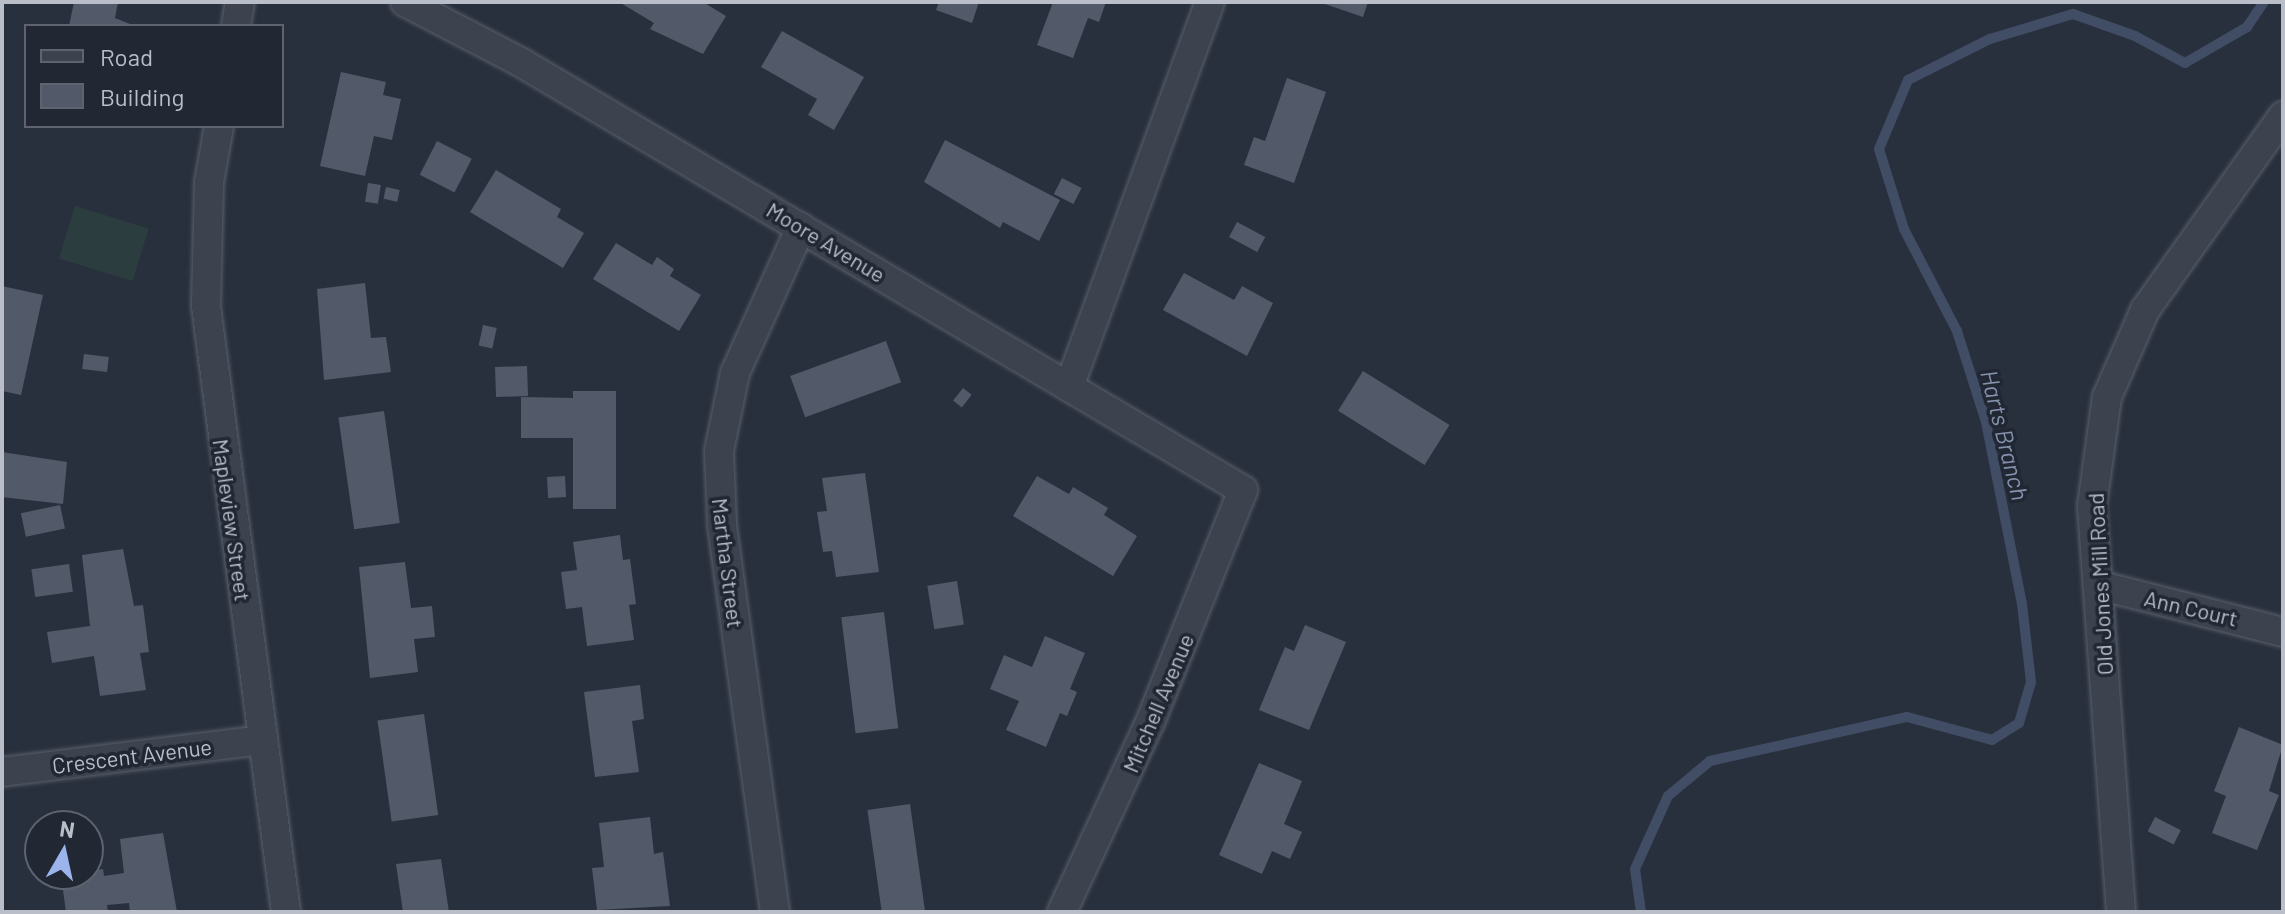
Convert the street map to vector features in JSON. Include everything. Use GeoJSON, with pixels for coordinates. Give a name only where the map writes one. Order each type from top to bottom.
{"type":"FeatureCollection","features":[{"type":"Feature","properties":{"kind":"street"},"geometry":{"type":"LineString","coordinates":[[236,24],[240,2]]}},
{"type":"Feature","properties":{"kind":"street","name":"Moore Avenue"},"geometry":{"type":"LineString","coordinates":[[405,2],[522,63],[1243,490]]}},
{"type":"Feature","properties":{"kind":"street"},"geometry":{"type":"LineString","coordinates":[[1069,387],[1210,2]]}},
{"type":"Feature","properties":{"kind":"street","name":"Old Jones Mill Road"},"geometry":{"type":"LineString","coordinates":[[2121,912],[2092,506],[2107,397],[2145,310],[2283,116]]}},
{"type":"Feature","properties":{"kind":"street","name":"Mapleview Street"},"geometry":{"type":"LineString","coordinates":[[219,128],[209,183],[206,306],[286,912]]}},
{"type":"Feature","properties":{"kind":"street","name":"Martha Street"},"geometry":{"type":"LineString","coordinates":[[775,912],[722,525],[719,451],[735,373],[801,227]]}},
{"type":"Feature","properties":{"kind":"street","name":"Mitchell Avenue"},"geometry":{"type":"LineString","coordinates":[[1062,912],[1151,720],[1243,490]]}},
{"type":"Feature","properties":{"kind":"street","name":"Ann Court"},"geometry":{"type":"LineString","coordinates":[[2098,585],[2283,632]]}},
{"type":"Feature","properties":{"kind":"street","name":"Crescent Avenue"},"geometry":{"type":"LineString","coordinates":[[2,772],[262,740]]}},
{"type":"Feature","properties":{"kind":"shaded area"},"geometry":{"type":"Polygon","coordinates":[[[75,206],[149,229],[133,281],[59,259],[75,206]]]}},
{"type":"Feature","properties":{"kind":"building"},"geometry":{"type":"Polygon","coordinates":[[[74,2],[118,2],[115,18],[130,24],[69,24],[74,2]]]}},
{"type":"Feature","properties":{"kind":"building"},"geometry":{"type":"Polygon","coordinates":[[[619,2],[703,2],[726,16],[703,54],[650,29],[654,23],[619,2]]]}},
{"type":"Feature","properties":{"kind":"building"},"geometry":{"type":"Polygon","coordinates":[[[939,2],[979,2],[972,23],[936,10],[939,2]]]}},
{"type":"Feature","properties":{"kind":"building"},"geometry":{"type":"Polygon","coordinates":[[[1053,2],[1106,2],[1099,22],[1088,18],[1073,58],[1037,45],[1053,2]]]}},
{"type":"Feature","properties":{"kind":"building"},"geometry":{"type":"Polygon","coordinates":[[[1319,2],[1368,2],[1363,17],[1319,2]]]}},
{"type":"Feature","properties":{"kind":"building"},"geometry":{"type":"Polygon","coordinates":[[[782,31],[864,77],[834,130],[808,115],[817,99],[761,67],[782,31]]]}},
{"type":"Feature","properties":{"kind":"building"},"geometry":{"type":"Polygon","coordinates":[[[341,72],[386,82],[383,95],[401,99],[392,140],[374,136],[365,176],[320,166],[341,72]]]}},
{"type":"Feature","properties":{"kind":"building"},"geometry":{"type":"Polygon","coordinates":[[[1287,78],[1326,92],[1294,183],[1244,165],[1254,137],[1265,141],[1287,78]]]}},
{"type":"Feature","properties":{"kind":"building"},"geometry":{"type":"Polygon","coordinates":[[[945,140],[1060,200],[1039,241],[1003,222],[1000,228],[924,182],[945,140]]]}},
{"type":"Feature","properties":{"kind":"building"},"geometry":{"type":"Polygon","coordinates":[[[437,141],[472,159],[454,193],[420,175],[437,141]]]}},
{"type":"Feature","properties":{"kind":"building"},"geometry":{"type":"Polygon","coordinates":[[[496,170],[561,209],[557,217],[584,233],[563,268],[470,212],[496,170]]]}},
{"type":"Feature","properties":{"kind":"building"},"geometry":{"type":"Polygon","coordinates":[[[1062,178],[1082,188],[1073,204],[1054,194],[1062,178]]]}},
{"type":"Feature","properties":{"kind":"building"},"geometry":{"type":"Polygon","coordinates":[[[368,183],[381,185],[378,204],[365,202],[368,183]]]}},
{"type":"Feature","properties":{"kind":"building"},"geometry":{"type":"Polygon","coordinates":[[[386,187],[400,190],[397,202],[384,199],[386,187]]]}},
{"type":"Feature","properties":{"kind":"building"},"geometry":{"type":"Polygon","coordinates":[[[1237,222],[1265,237],[1257,252],[1229,237],[1237,222]]]}},
{"type":"Feature","properties":{"kind":"building"},"geometry":{"type":"Polygon","coordinates":[[[616,243],[652,265],[657,257],[674,269],[670,276],[701,295],[679,331],[593,279],[616,243]]]}},
{"type":"Feature","properties":{"kind":"building"},"geometry":{"type":"Polygon","coordinates":[[[1184,273],[1234,300],[1242,286],[1273,303],[1247,356],[1163,310],[1184,273]]]}},
{"type":"Feature","properties":{"kind":"building"},"geometry":{"type":"Polygon","coordinates":[[[365,283],[371,338],[386,337],[391,372],[324,380],[317,289],[365,283]]]}},
{"type":"Feature","properties":{"kind":"building"},"geometry":{"type":"Polygon","coordinates":[[[2,286],[43,295],[21,395],[2,391],[2,286]]]}},
{"type":"Feature","properties":{"kind":"building"},"geometry":{"type":"Polygon","coordinates":[[[483,325],[497,328],[492,348],[479,346],[483,325]]]}},
{"type":"Feature","properties":{"kind":"building"},"geometry":{"type":"Polygon","coordinates":[[[886,341],[901,382],[805,417],[790,376],[886,341]]]}},
{"type":"Feature","properties":{"kind":"building"},"geometry":{"type":"Polygon","coordinates":[[[84,354],[109,357],[107,372],[82,369],[84,354]]]}},
{"type":"Feature","properties":{"kind":"building"},"geometry":{"type":"Polygon","coordinates":[[[527,366],[528,396],[496,397],[495,367],[527,366]]]}},
{"type":"Feature","properties":{"kind":"building"},"geometry":{"type":"Polygon","coordinates":[[[1363,371],[1450,425],[1425,465],[1338,411],[1363,371]]]}},
{"type":"Feature","properties":{"kind":"building"},"geometry":{"type":"Polygon","coordinates":[[[963,388],[972,395],[962,407],[953,401],[963,388]]]}},
{"type":"Feature","properties":{"kind":"building"},"geometry":{"type":"Polygon","coordinates":[[[573,391],[616,391],[616,509],[573,509],[573,438],[521,438],[521,397],[573,398],[573,391]]]}},
{"type":"Feature","properties":{"kind":"building"},"geometry":{"type":"Polygon","coordinates":[[[384,411],[400,523],[354,529],[338,417],[384,411]]]}},
{"type":"Feature","properties":{"kind":"building"},"geometry":{"type":"Polygon","coordinates":[[[2,452],[67,462],[63,504],[2,497],[2,452]]]}},
{"type":"Feature","properties":{"kind":"building"},"geometry":{"type":"Polygon","coordinates":[[[865,473],[879,572],[836,577],[832,551],[823,552],[817,512],[827,511],[822,478],[865,473]]]}},
{"type":"Feature","properties":{"kind":"building"},"geometry":{"type":"Polygon","coordinates":[[[565,476],[566,497],[548,498],[547,477],[565,476]]]}},
{"type":"Feature","properties":{"kind":"building"},"geometry":{"type":"Polygon","coordinates":[[[1037,476],[1069,494],[1073,487],[1108,508],[1104,515],[1137,536],[1113,576],[1013,516],[1037,476]]]}},
{"type":"Feature","properties":{"kind":"building"},"geometry":{"type":"Polygon","coordinates":[[[60,505],[65,528],[26,537],[21,513],[60,505]]]}},
{"type":"Feature","properties":{"kind":"building"},"geometry":{"type":"Polygon","coordinates":[[[620,535],[623,560],[630,559],[636,604],[629,605],[634,640],[587,646],[582,607],[566,609],[561,572],[577,570],[573,542],[620,535]]]}},
{"type":"Feature","properties":{"kind":"building"},"geometry":{"type":"Polygon","coordinates":[[[123,549],[134,606],[143,605],[149,652],[140,653],[146,690],[100,696],[94,656],[52,663],[47,632],[90,626],[82,555],[123,549]]]}},
{"type":"Feature","properties":{"kind":"building"},"geometry":{"type":"Polygon","coordinates":[[[405,562],[411,608],[432,606],[435,637],[414,639],[418,672],[370,678],[359,567],[405,562]]]}},
{"type":"Feature","properties":{"kind":"building"},"geometry":{"type":"Polygon","coordinates":[[[69,564],[73,592],[35,597],[31,569],[69,564]]]}},
{"type":"Feature","properties":{"kind":"building"},"geometry":{"type":"Polygon","coordinates":[[[957,581],[964,624],[934,629],[927,586],[957,581]]]}},
{"type":"Feature","properties":{"kind":"building"},"geometry":{"type":"Polygon","coordinates":[[[884,612],[898,728],[856,733],[841,617],[884,612]]]}},
{"type":"Feature","properties":{"kind":"building"},"geometry":{"type":"Polygon","coordinates":[[[1305,625],[1346,642],[1309,730],[1259,710],[1285,647],[1294,651],[1305,625]]]}},
{"type":"Feature","properties":{"kind":"building"},"geometry":{"type":"Polygon","coordinates":[[[1045,636],[1085,653],[1070,689],[1077,692],[1067,716],[1060,713],[1046,747],[1006,730],[1019,701],[990,689],[1004,655],[1032,667],[1045,636]]]}},
{"type":"Feature","properties":{"kind":"building"},"geometry":{"type":"Polygon","coordinates":[[[640,685],[644,719],[632,721],[639,772],[595,777],[584,692],[640,685]]]}},
{"type":"Feature","properties":{"kind":"building"},"geometry":{"type":"Polygon","coordinates":[[[424,714],[438,815],[392,822],[377,721],[424,714]]]}},
{"type":"Feature","properties":{"kind":"building"},"geometry":{"type":"Polygon","coordinates":[[[2239,727],[2283,745],[2269,791],[2279,795],[2257,850],[2212,833],[2226,796],[2214,791],[2239,727]]]}},
{"type":"Feature","properties":{"kind":"building"},"geometry":{"type":"Polygon","coordinates":[[[1259,763],[1302,781],[1284,824],[1302,832],[1290,859],[1272,851],[1262,874],[1219,855],[1259,763]]]}},
{"type":"Feature","properties":{"kind":"building"},"geometry":{"type":"Polygon","coordinates":[[[910,804],[925,912],[882,912],[867,810],[910,804]]]}},
{"type":"Feature","properties":{"kind":"building"},"geometry":{"type":"Polygon","coordinates":[[[650,817],[654,854],[663,852],[670,906],[597,910],[592,868],[604,867],[599,823],[650,817]]]}},
{"type":"Feature","properties":{"kind":"building"},"geometry":{"type":"Polygon","coordinates":[[[2155,817],[2181,830],[2174,844],[2148,831],[2155,817]]]}},
{"type":"Feature","properties":{"kind":"building"},"geometry":{"type":"Polygon","coordinates":[[[163,833],[177,912],[130,912],[129,903],[107,905],[108,912],[66,912],[63,890],[104,890],[104,876],[124,873],[120,839],[163,833]]]}},
{"type":"Feature","properties":{"kind":"building"},"geometry":{"type":"Polygon","coordinates":[[[441,859],[449,912],[403,912],[396,864],[441,859]]]}},
{"type":"Feature","properties":{"kind":"waterway","name":"Harts Branch"},"geometry":{"type":"LineString","coordinates":[[1641,912],[1635,869],[1668,796],[1710,761],[1907,717],[1992,740],[2019,723],[2031,682],[2022,604],[1986,422],[1957,331],[1904,229],[1879,149],[1908,80],[1990,39],[2073,14],[2135,36],[2185,63],[2247,27],[2264,2]]}}]}
